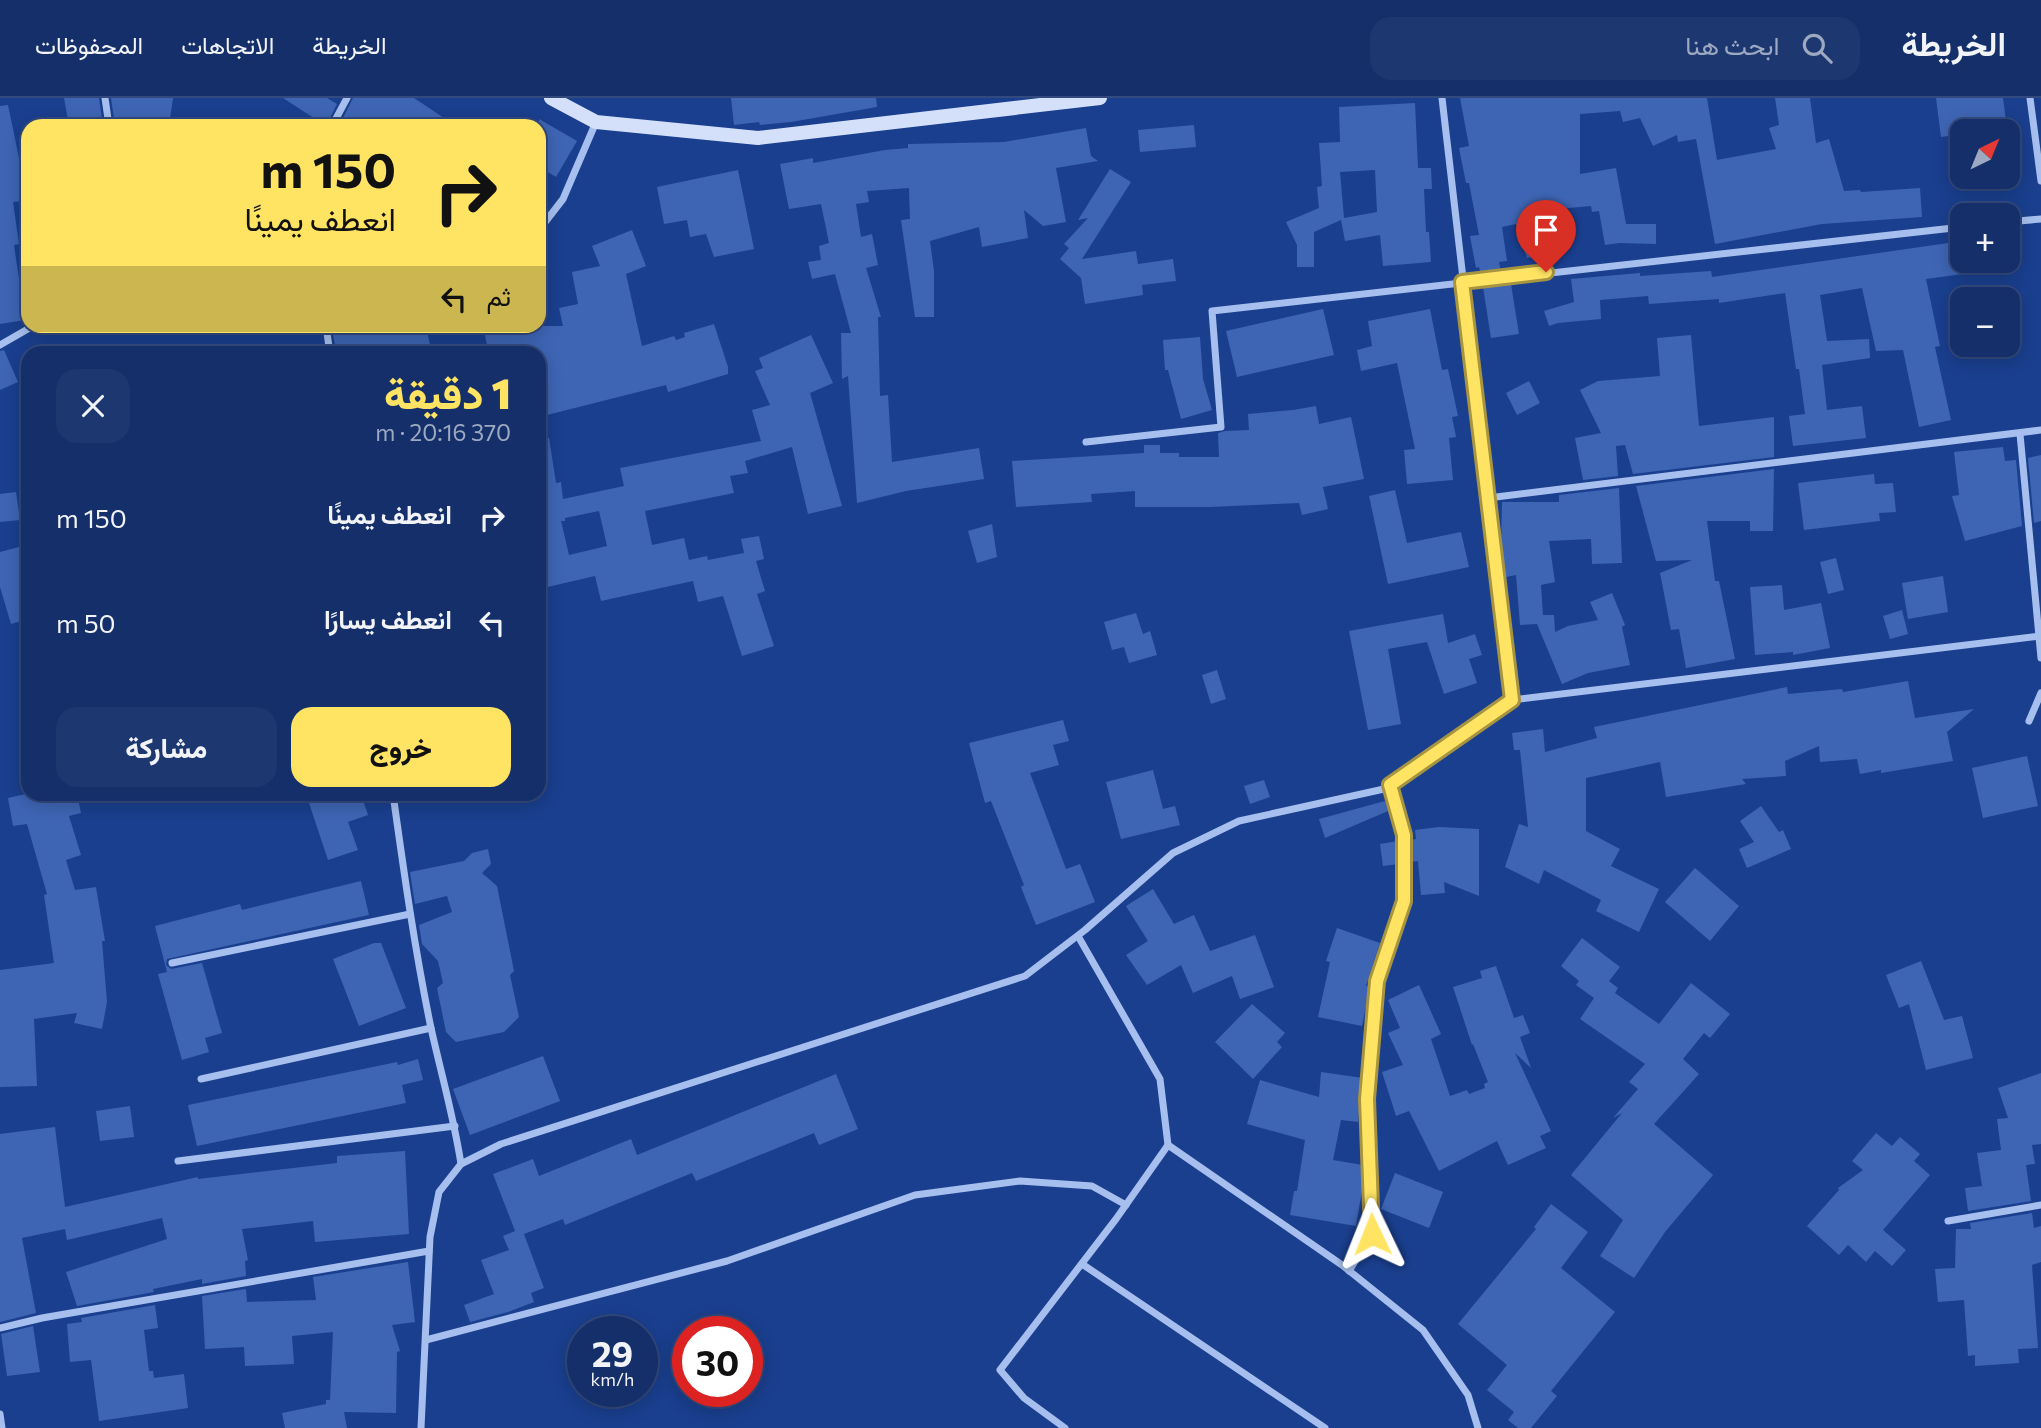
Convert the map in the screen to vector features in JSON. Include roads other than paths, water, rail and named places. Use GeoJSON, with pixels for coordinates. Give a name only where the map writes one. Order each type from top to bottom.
{"type":"FeatureCollection","features":[{"type":"Feature","properties":{"kind":"street"},"geometry":{"type":"LineString","coordinates":[[105,98],[108,119]]}},
{"type":"Feature","properties":{"kind":"street"},"geometry":{"type":"LineString","coordinates":[[336,119],[347,98]]}},
{"type":"Feature","properties":{"kind":"street"},"geometry":{"type":"LineString","coordinates":[[551,98],[596,122],[758,138],[1100,98]]}},
{"type":"Feature","properties":{"kind":"street"},"geometry":{"type":"LineString","coordinates":[[1442,98],[1512,700]]}},
{"type":"Feature","properties":{"kind":"street"},"geometry":{"type":"LineString","coordinates":[[2030,98],[2041,181]]}},
{"type":"Feature","properties":{"kind":"street"},"geometry":{"type":"LineString","coordinates":[[546,221],[563,199],[596,122]]}},
{"type":"Feature","properties":{"kind":"street"},"geometry":{"type":"LineString","coordinates":[[2020,221],[2041,219]]}},
{"type":"Feature","properties":{"kind":"street"},"geometry":{"type":"LineString","coordinates":[[1086,442],[1221,427],[1212,311],[1950,228]]}},
{"type":"Feature","properties":{"kind":"street"},"geometry":{"type":"LineString","coordinates":[[0,345],[21,333]]}},
{"type":"Feature","properties":{"kind":"street"},"geometry":{"type":"LineString","coordinates":[[1488,498],[2041,430]]}},
{"type":"Feature","properties":{"kind":"street"},"geometry":{"type":"LineString","coordinates":[[2020,434],[2041,658]]}},
{"type":"Feature","properties":{"kind":"street"},"geometry":{"type":"LineString","coordinates":[[421,1428],[429,1251],[439,1192],[461,1164],[500,1144],[1025,976],[1078,936],[1173,853],[1239,821],[1384,789],[1512,700],[2040,636]]}},
{"type":"Feature","properties":{"kind":"street"},"geometry":{"type":"LineString","coordinates":[[2029,721],[2041,693]]}},
{"type":"Feature","properties":{"kind":"street"},"geometry":{"type":"LineString","coordinates":[[1349,1271],[1372,1234],[1367,1099],[1377,981],[1404,901],[1404,835],[1390,785]]}},
{"type":"Feature","properties":{"kind":"street"},"geometry":{"type":"LineString","coordinates":[[394,801],[410,914],[431,1028],[455,1126],[461,1164]]}},
{"type":"Feature","properties":{"kind":"street"},"geometry":{"type":"LineString","coordinates":[[172,963],[410,914]]}},
{"type":"Feature","properties":{"kind":"street"},"geometry":{"type":"LineString","coordinates":[[1065,1428],[1024,1398],[1000,1370],[1082,1264],[1168,1145],[1160,1079],[1078,936]]}},
{"type":"Feature","properties":{"kind":"street"},"geometry":{"type":"LineString","coordinates":[[201,1079],[431,1028]]}},
{"type":"Feature","properties":{"kind":"street"},"geometry":{"type":"LineString","coordinates":[[178,1161],[455,1126]]}},
{"type":"Feature","properties":{"kind":"street"},"geometry":{"type":"LineString","coordinates":[[1168,1145],[1349,1271],[1423,1331],[1468,1395],[1478,1428]]}},
{"type":"Feature","properties":{"kind":"street"},"geometry":{"type":"LineString","coordinates":[[426,1340],[727,1261],[915,1195],[1020,1181],[1092,1186],[1126,1205]]}},
{"type":"Feature","properties":{"kind":"street"},"geometry":{"type":"LineString","coordinates":[[1948,1221],[2041,1205]]}},
{"type":"Feature","properties":{"kind":"street"},"geometry":{"type":"LineString","coordinates":[[0,1328],[42,1318],[429,1251]]}},
{"type":"Feature","properties":{"kind":"street"},"geometry":{"type":"LineString","coordinates":[[1082,1264],[1325,1428]]}},
{"type":"Feature","properties":{"kind":"street"},"geometry":{"type":"LineString","coordinates":[[0,1414],[2,1428]]}}]}
